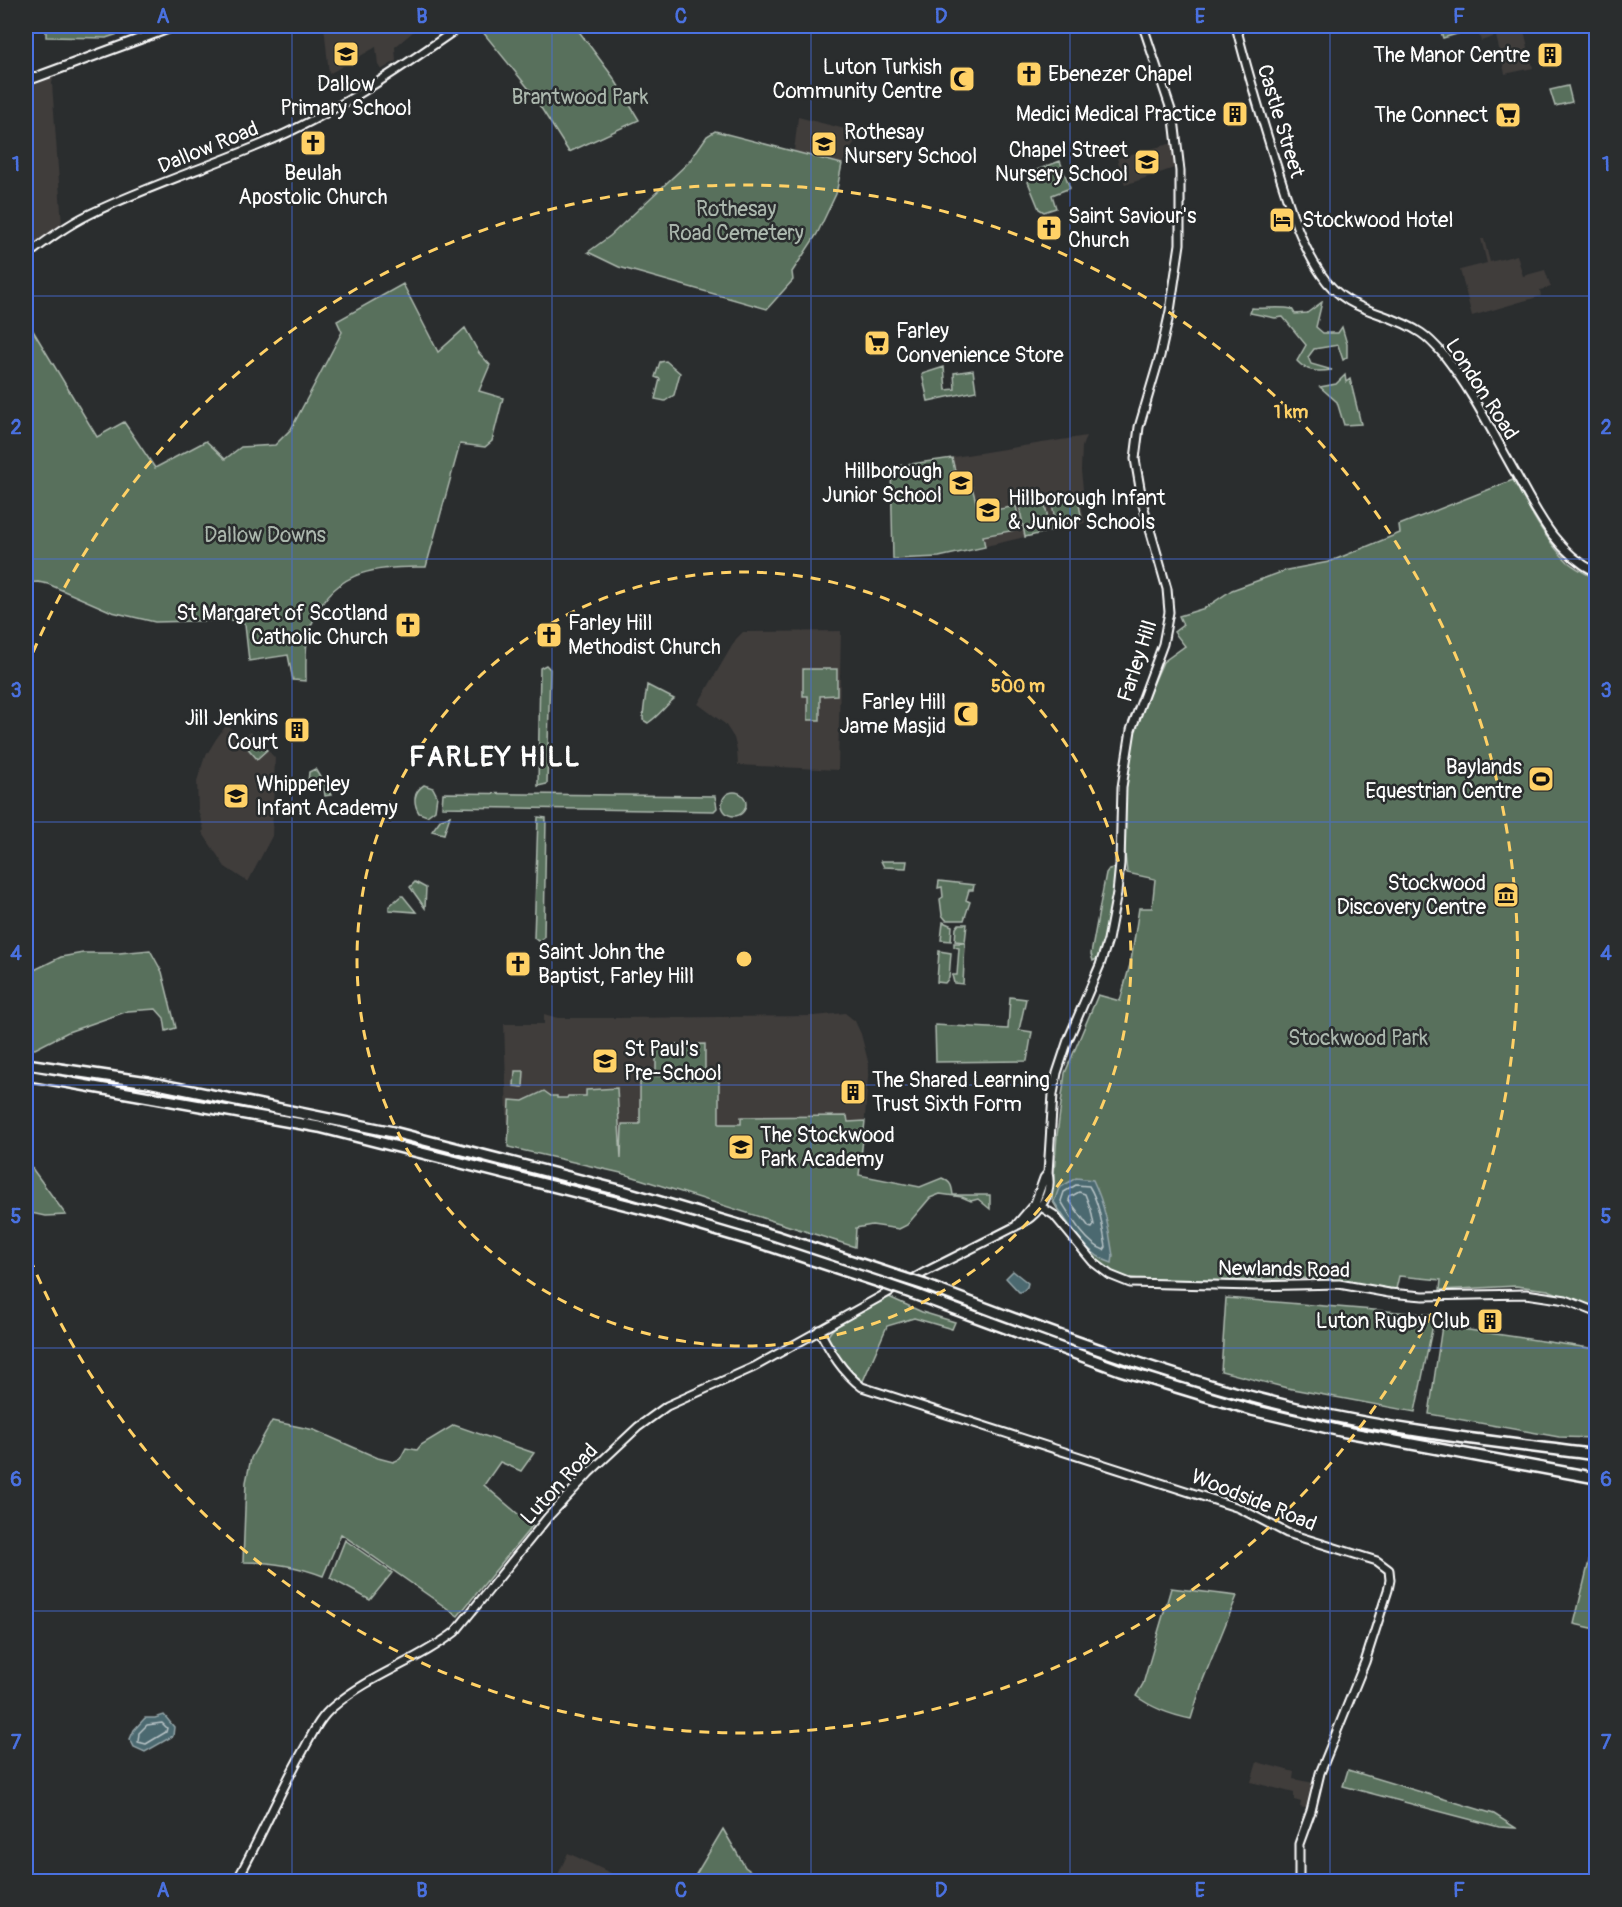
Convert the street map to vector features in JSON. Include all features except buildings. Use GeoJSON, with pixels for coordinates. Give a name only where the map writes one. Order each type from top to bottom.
{"type":"FeatureCollection","features":[{"type":"Feature","properties":{"kind":"highway"},"geometry":{"type":"LineString","coordinates":[[26,1064],[148,1082],[393,1132],[623,1191],[776,1236],[925,1285],[1128,1361],[1216,1388],[1305,1410],[1402,1428],[1596,1455]]}},
{"type":"Feature","properties":{"kind":"highway"},"geometry":{"type":"LineString","coordinates":[[26,1075],[319,1126],[651,1211],[773,1247],[882,1283],[1120,1370],[1252,1410],[1341,1431],[1596,1472]]}},
{"type":"Feature","properties":{"kind":"highway"},"geometry":{"type":"LineString","coordinates":[[1432,1447],[1596,1478]]}},
{"type":"Feature","properties":{"kind":"main road"},"geometry":{"type":"LineString","coordinates":[[26,81],[175,26]]}},
{"type":"Feature","properties":{"kind":"street","name":"Dallow Road"},"geometry":{"type":"LineString","coordinates":[[26,256],[88,215],[264,143],[310,121],[393,74],[461,26]]}},
{"type":"Feature","properties":{"kind":"street","name":"Farley Hill"},"geometry":{"type":"LineString","coordinates":[[1038,1205],[1048,1193],[1050,1182],[1048,1173],[1053,1094],[1057,1073],[1068,1040],[1100,965],[1113,917],[1120,864],[1124,768],[1131,730],[1163,644],[1169,612],[1167,590],[1143,505],[1135,459],[1138,427],[1165,336],[1180,244],[1180,171],[1174,119],[1143,26]]}},
{"type":"Feature","properties":{"kind":"street","name":"Castle Street"},"geometry":{"type":"LineString","coordinates":[[1236,26],[1264,130],[1296,225]]}},
{"type":"Feature","properties":{"kind":"street","name":"London Road"},"geometry":{"type":"LineString","coordinates":[[1296,225],[1317,267],[1335,291],[1359,307],[1413,328],[1430,340],[1444,355],[1480,411],[1546,529],[1571,556],[1596,572]]}},
{"type":"Feature","properties":{"kind":"street","name":"Farley Hill"},"geometry":{"type":"LineString","coordinates":[[1038,1205],[1044,1178],[1048,1173]]}},
{"type":"Feature","properties":{"kind":"street"},"geometry":{"type":"LineString","coordinates":[[1048,1193],[1054,1215]]}},
{"type":"Feature","properties":{"kind":"street","name":"Newlands Road"},"geometry":{"type":"LineString","coordinates":[[1038,1205],[1054,1215],[1093,1262],[1114,1277],[1130,1282],[1245,1286],[1338,1284],[1423,1296],[1526,1294],[1566,1300],[1596,1312]]}},
{"type":"Feature","properties":{"kind":"street","name":"Luton Road"},"geometry":{"type":"LineString","coordinates":[[236,1881],[289,1774],[319,1721],[333,1706],[365,1683],[437,1646],[455,1632],[548,1517],[638,1427],[667,1406],[753,1367],[1015,1226],[1038,1205]]}},
{"type":"Feature","properties":{"kind":"street","name":"Woodside Road"},"geometry":{"type":"LineString","coordinates":[[819,1330],[838,1364],[862,1387],[1239,1508],[1287,1533],[1377,1561],[1389,1570],[1388,1590],[1365,1662],[1320,1773],[1311,1811],[1300,1840],[1299,1881]]}},
{"type":"Feature","properties":{"kind":"shaded area","name":"Dallow Primary School"},"geometry":{"type":"Polygon","coordinates":[[[324,26],[420,26],[395,47],[396,61],[381,70],[378,65],[376,47],[329,74],[324,26]]]}},
{"type":"Feature","properties":{"kind":"shaded area"},"geometry":{"type":"Polygon","coordinates":[[[1476,26],[1523,26],[1533,68],[1505,74],[1496,36],[1481,41],[1476,26]]]}},
{"type":"Feature","properties":{"kind":"shaded area"},"geometry":{"type":"Polygon","coordinates":[[[54,76],[52,83],[62,225],[26,250],[26,89],[54,76]]]}},
{"type":"Feature","properties":{"kind":"shaded area","name":"Rothesay Nursery School"},"geometry":{"type":"Polygon","coordinates":[[[798,117],[853,131],[851,136],[857,138],[842,164],[794,151],[798,117]]]}},
{"type":"Feature","properties":{"kind":"shaded area","name":"Chapel Street Nursery School"},"geometry":{"type":"Polygon","coordinates":[[[1173,143],[1177,167],[1125,185],[1117,158],[1173,143]]]}},
{"type":"Feature","properties":{"kind":"shaded area"},"geometry":{"type":"Polygon","coordinates":[[[1481,239],[1484,239],[1490,262],[1517,255],[1523,276],[1545,270],[1551,287],[1540,290],[1541,296],[1472,316],[1460,270],[1487,263],[1481,239]]]}},
{"type":"Feature","properties":{"kind":"shaded area","name":"Hillborough Infant & Junior Schools"},"geometry":{"type":"Polygon","coordinates":[[[1086,436],[1082,447],[1081,471],[1084,497],[1080,498],[1085,523],[939,557],[893,559],[891,467],[1086,436]]]}},
{"type":"Feature","properties":{"kind":"shaded area"},"geometry":{"type":"Polygon","coordinates":[[[841,631],[838,770],[738,765],[734,738],[725,724],[698,704],[736,639],[743,632],[841,631]]]}},
{"type":"Feature","properties":{"kind":"shaded area","name":"Whipperley Infant Academy"},"geometry":{"type":"Polygon","coordinates":[[[227,724],[241,739],[251,732],[275,758],[272,836],[248,882],[225,867],[202,832],[204,830],[198,810],[197,781],[204,759],[227,724]]]}},
{"type":"Feature","properties":{"kind":"shaded area","name":"The Stockwood Park Academy"},"geometry":{"type":"Polygon","coordinates":[[[845,1013],[855,1021],[861,1034],[869,1065],[855,1247],[621,1173],[508,1147],[504,1024],[544,1024],[544,1014],[558,1018],[616,1018],[814,1016],[845,1013]]]}},
{"type":"Feature","properties":{"kind":"shaded area"},"geometry":{"type":"Polygon","coordinates":[[[1257,1762],[1294,1772],[1293,1779],[1314,1783],[1309,1809],[1300,1807],[1301,1802],[1294,1800],[1294,1793],[1251,1782],[1257,1762]]]}},
{"type":"Feature","properties":{"kind":"shaded area"},"geometry":{"type":"Polygon","coordinates":[[[568,1853],[628,1881],[555,1881],[568,1853]]]}},
{"type":"Feature","properties":{"kind":"green space"},"geometry":{"type":"Polygon","coordinates":[[[46,26],[142,26],[106,38],[46,37],[46,26]]]}},
{"type":"Feature","properties":{"kind":"green space","name":"Brantwood Park"},"geometry":{"type":"Polygon","coordinates":[[[478,26],[575,26],[613,77],[639,120],[569,152],[529,89],[478,26]]]}},
{"type":"Feature","properties":{"kind":"green space"},"geometry":{"type":"Polygon","coordinates":[[[1439,26],[1469,26],[1470,28],[1443,38],[1439,26]]]}},
{"type":"Feature","properties":{"kind":"green space"},"geometry":{"type":"Polygon","coordinates":[[[1568,86],[1572,102],[1555,106],[1550,90],[1568,86]]]}},
{"type":"Feature","properties":{"kind":"green space","name":"Rothesay Road Cemetery"},"geometry":{"type":"Polygon","coordinates":[[[715,131],[842,164],[836,194],[817,234],[792,272],[793,280],[767,309],[619,267],[588,252],[610,236],[689,162],[707,136],[715,131]]]}},
{"type":"Feature","properties":{"kind":"green space"},"geometry":{"type":"Polygon","coordinates":[[[1060,161],[1070,188],[1052,195],[1056,208],[1044,212],[1039,209],[1028,182],[1034,171],[1060,161]]]}},
{"type":"Feature","properties":{"kind":"green space","name":"Dallow Downs"},"geometry":{"type":"Polygon","coordinates":[[[403,284],[438,352],[465,328],[479,353],[490,365],[479,391],[503,398],[492,441],[485,447],[460,444],[426,567],[376,570],[347,580],[335,589],[324,601],[309,632],[306,681],[293,680],[288,655],[249,661],[245,625],[240,620],[155,622],[112,612],[48,584],[26,583],[26,319],[97,437],[124,422],[155,468],[206,441],[225,459],[241,447],[275,445],[291,429],[342,332],[337,321],[403,284]]]}},
{"type":"Feature","properties":{"kind":"green space"},"geometry":{"type":"Polygon","coordinates":[[[1322,302],[1316,327],[1323,333],[1338,333],[1342,327],[1347,344],[1347,357],[1343,360],[1338,345],[1314,349],[1308,357],[1311,364],[1332,370],[1313,370],[1297,361],[1306,345],[1283,317],[1275,318],[1250,313],[1252,308],[1277,308],[1292,309],[1295,314],[1307,313],[1322,302]]]}},
{"type":"Feature","properties":{"kind":"green space"},"geometry":{"type":"Polygon","coordinates":[[[666,361],[680,373],[674,395],[665,401],[655,399],[660,379],[655,377],[660,362],[666,361]]]}},
{"type":"Feature","properties":{"kind":"green space"},"geometry":{"type":"Polygon","coordinates":[[[944,367],[946,390],[955,389],[954,373],[973,370],[976,391],[928,401],[922,374],[944,367]]]}},
{"type":"Feature","properties":{"kind":"green space"},"geometry":{"type":"Polygon","coordinates":[[[1345,375],[1346,382],[1350,379],[1361,424],[1344,425],[1337,402],[1320,387],[1336,384],[1345,375]]]}},
{"type":"Feature","properties":{"kind":"green space"},"geometry":{"type":"Polygon","coordinates":[[[952,458],[955,471],[951,472],[954,490],[972,487],[979,513],[1016,506],[1021,529],[983,536],[985,547],[939,557],[893,559],[891,467],[952,458]]]}},
{"type":"Feature","properties":{"kind":"green space","name":"Stockwood Park"},"geometry":{"type":"Polygon","coordinates":[[[1513,480],[1559,553],[1571,565],[1596,579],[1596,1309],[1548,1290],[1516,1286],[1440,1290],[1441,1280],[1399,1276],[1396,1289],[1310,1278],[1176,1282],[1117,1277],[1081,1248],[1052,1200],[1057,1135],[1065,1073],[1098,995],[1120,1001],[1131,961],[1139,908],[1152,908],[1155,879],[1127,873],[1122,826],[1123,808],[1133,730],[1163,662],[1185,646],[1174,632],[1183,625],[1179,616],[1205,608],[1232,590],[1287,570],[1329,562],[1400,533],[1399,525],[1513,480]]]}},
{"type":"Feature","properties":{"kind":"green space"},"geometry":{"type":"Polygon","coordinates":[[[1078,499],[1082,520],[1056,526],[1052,504],[1078,499]]]}},
{"type":"Feature","properties":{"kind":"green space"},"geometry":{"type":"Polygon","coordinates":[[[1033,501],[1034,503],[1044,501],[1051,531],[1025,537],[1019,504],[1033,501]]]}},
{"type":"Feature","properties":{"kind":"green space"},"geometry":{"type":"Polygon","coordinates":[[[546,665],[550,669],[547,784],[538,786],[540,668],[546,665]]]}},
{"type":"Feature","properties":{"kind":"green space"},"geometry":{"type":"Polygon","coordinates":[[[803,669],[837,669],[837,695],[820,696],[820,720],[808,720],[808,696],[803,696],[803,669]]]}},
{"type":"Feature","properties":{"kind":"green space"},"geometry":{"type":"Polygon","coordinates":[[[647,685],[674,699],[648,723],[643,720],[647,685]]]}},
{"type":"Feature","properties":{"kind":"green space"},"geometry":{"type":"Polygon","coordinates":[[[253,735],[267,750],[257,759],[244,744],[253,735]]]}},
{"type":"Feature","properties":{"kind":"green space"},"geometry":{"type":"Polygon","coordinates":[[[315,769],[331,795],[325,796],[324,789],[317,789],[317,783],[308,782],[309,772],[315,769]]]}},
{"type":"Feature","properties":{"kind":"green space"},"geometry":{"type":"Polygon","coordinates":[[[424,785],[433,788],[437,796],[435,810],[427,816],[419,813],[415,802],[416,794],[424,785]]]}},
{"type":"Feature","properties":{"kind":"green space"},"geometry":{"type":"Polygon","coordinates":[[[734,792],[739,793],[745,799],[745,809],[739,815],[734,816],[729,815],[723,809],[722,804],[723,799],[729,793],[734,792]]]}},
{"type":"Feature","properties":{"kind":"green space"},"geometry":{"type":"Polygon","coordinates":[[[443,793],[715,796],[717,808],[714,811],[442,807],[443,793]]]}},
{"type":"Feature","properties":{"kind":"green space"},"geometry":{"type":"Polygon","coordinates":[[[450,816],[444,834],[432,831],[441,819],[450,816]]]}},
{"type":"Feature","properties":{"kind":"green space"},"geometry":{"type":"Polygon","coordinates":[[[538,817],[546,818],[544,937],[538,941],[534,938],[538,817]]]}},
{"type":"Feature","properties":{"kind":"green space"},"geometry":{"type":"Polygon","coordinates":[[[881,861],[907,861],[906,868],[884,867],[881,861]]]}},
{"type":"Feature","properties":{"kind":"green space"},"geometry":{"type":"Polygon","coordinates":[[[1113,868],[1116,870],[1107,930],[1098,958],[1093,961],[1091,954],[1106,873],[1113,868]]]}},
{"type":"Feature","properties":{"kind":"green space"},"geometry":{"type":"Polygon","coordinates":[[[939,881],[974,885],[973,890],[969,890],[966,900],[970,902],[964,920],[946,920],[942,915],[940,899],[943,897],[942,887],[938,888],[939,881]]]}},
{"type":"Feature","properties":{"kind":"green space"},"geometry":{"type":"Polygon","coordinates":[[[415,882],[426,888],[425,908],[410,887],[415,882]]]}},
{"type":"Feature","properties":{"kind":"green space"},"geometry":{"type":"Polygon","coordinates":[[[401,896],[416,912],[389,910],[389,906],[401,896]]]}},
{"type":"Feature","properties":{"kind":"green space"},"geometry":{"type":"Polygon","coordinates":[[[943,922],[952,926],[951,941],[941,940],[943,922]]]}},
{"type":"Feature","properties":{"kind":"green space"},"geometry":{"type":"Polygon","coordinates":[[[959,924],[967,924],[965,942],[955,941],[956,928],[959,924]]]}},
{"type":"Feature","properties":{"kind":"green space"},"geometry":{"type":"Polygon","coordinates":[[[954,943],[965,943],[963,984],[954,983],[952,975],[957,975],[959,948],[954,947],[954,943]]]}},
{"type":"Feature","properties":{"kind":"green space"},"geometry":{"type":"Polygon","coordinates":[[[150,950],[162,972],[176,1028],[166,1031],[164,1018],[156,1009],[128,1011],[68,1032],[35,1049],[26,1048],[26,974],[61,957],[83,953],[150,950]]]}},
{"type":"Feature","properties":{"kind":"green space"},"geometry":{"type":"Polygon","coordinates":[[[939,951],[951,953],[949,978],[945,983],[937,982],[939,951]]]}},
{"type":"Feature","properties":{"kind":"green space"},"geometry":{"type":"Polygon","coordinates":[[[1010,997],[1026,999],[1019,1030],[1032,1032],[1027,1061],[936,1062],[935,1025],[1008,1029],[1010,997]]]}},
{"type":"Feature","properties":{"kind":"green space"},"geometry":{"type":"Polygon","coordinates":[[[705,1044],[705,1071],[656,1072],[656,1045],[705,1044]]]}},
{"type":"Feature","properties":{"kind":"green space"},"geometry":{"type":"Polygon","coordinates":[[[515,1071],[524,1071],[523,1087],[514,1086],[515,1071]]]}},
{"type":"Feature","properties":{"kind":"green space"},"geometry":{"type":"Polygon","coordinates":[[[719,1075],[719,1124],[741,1124],[741,1117],[847,1116],[848,1122],[865,1121],[859,1175],[920,1187],[942,1178],[950,1185],[953,1195],[990,1195],[990,1209],[978,1199],[971,1201],[962,1197],[940,1194],[930,1198],[907,1225],[899,1229],[872,1225],[856,1228],[855,1247],[621,1173],[508,1147],[510,1100],[523,1101],[544,1091],[557,1098],[567,1098],[568,1096],[586,1096],[586,1090],[617,1088],[621,1159],[622,1124],[640,1124],[640,1076],[719,1075]]]}},
{"type":"Feature","properties":{"kind":"green space"},"geometry":{"type":"Polygon","coordinates":[[[26,1160],[66,1215],[45,1216],[26,1212],[26,1160]]]}},
{"type":"Feature","properties":{"kind":"green space"},"geometry":{"type":"Polygon","coordinates":[[[889,1297],[922,1312],[955,1322],[952,1329],[914,1318],[887,1326],[863,1381],[848,1370],[827,1339],[844,1320],[889,1297]]]}},
{"type":"Feature","properties":{"kind":"green space"},"geometry":{"type":"Polygon","coordinates":[[[1226,1298],[1435,1315],[1415,1412],[1287,1388],[1221,1371],[1226,1298]]]}},
{"type":"Feature","properties":{"kind":"green space"},"geometry":{"type":"Polygon","coordinates":[[[1442,1326],[1596,1349],[1596,1438],[1559,1437],[1429,1414],[1442,1326]]]}},
{"type":"Feature","properties":{"kind":"green space"},"geometry":{"type":"Polygon","coordinates":[[[272,1421],[314,1430],[378,1458],[393,1462],[400,1459],[406,1448],[417,1450],[421,1445],[454,1425],[534,1453],[521,1471],[500,1462],[484,1485],[532,1526],[458,1616],[341,1534],[323,1576],[284,1565],[243,1562],[246,1482],[251,1458],[272,1421]]]}},
{"type":"Feature","properties":{"kind":"green space"},"geometry":{"type":"Polygon","coordinates":[[[1596,1532],[1596,1629],[1574,1624],[1596,1532]]]}},
{"type":"Feature","properties":{"kind":"green space"},"geometry":{"type":"Polygon","coordinates":[[[345,1540],[392,1573],[370,1600],[330,1578],[345,1540]]]}},
{"type":"Feature","properties":{"kind":"green space"},"geometry":{"type":"Polygon","coordinates":[[[1171,1588],[1237,1596],[1203,1680],[1191,1719],[1162,1710],[1136,1696],[1143,1684],[1171,1588]]]}},
{"type":"Feature","properties":{"kind":"green space"},"geometry":{"type":"Polygon","coordinates":[[[1348,1770],[1494,1814],[1516,1828],[1499,1827],[1343,1786],[1348,1770]]]}},
{"type":"Feature","properties":{"kind":"green space"},"geometry":{"type":"Polygon","coordinates":[[[723,1829],[745,1867],[764,1881],[692,1881],[723,1829]]]}},
{"type":"Feature","properties":{"kind":"water"},"geometry":{"type":"Polygon","coordinates":[[[1076,1178],[1093,1180],[1097,1189],[1108,1227],[1112,1263],[1086,1246],[1054,1202],[1059,1188],[1076,1178]]]}},
{"type":"Feature","properties":{"kind":"water"},"geometry":{"type":"Polygon","coordinates":[[[1013,1271],[1028,1283],[1022,1292],[1019,1292],[1006,1278],[1013,1271]]]}},
{"type":"Feature","properties":{"kind":"water"},"geometry":{"type":"Polygon","coordinates":[[[164,1715],[174,1727],[173,1736],[145,1752],[134,1747],[130,1739],[134,1730],[145,1718],[164,1715]]]}},
{"type":"Feature","properties":{"kind":"place","name":"Dallow Primary School"},"geometry":{"type":"Point","coordinates":[346,54]}},
{"type":"Feature","properties":{"kind":"place","name":"The Manor Centre"},"geometry":{"type":"Point","coordinates":[1550,55]}},
{"type":"Feature","properties":{"kind":"place","name":"Ebenezer Chapel"},"geometry":{"type":"Point","coordinates":[1029,74]}},
{"type":"Feature","properties":{"kind":"place","name":"Luton Turkish Community Centre"},"geometry":{"type":"Point","coordinates":[962,79]}},
{"type":"Feature","properties":{"kind":"place","name":"Medici Medical Practice"},"geometry":{"type":"Point","coordinates":[1235,114]}},
{"type":"Feature","properties":{"kind":"place","name":"The Connect"},"geometry":{"type":"Point","coordinates":[1508,115]}},
{"type":"Feature","properties":{"kind":"place","name":"Beulah Apostolic Church"},"geometry":{"type":"Point","coordinates":[313,143]}},
{"type":"Feature","properties":{"kind":"place","name":"Rothesay Nursery School"},"geometry":{"type":"Point","coordinates":[824,144]}},
{"type":"Feature","properties":{"kind":"place","name":"Chapel Street Nursery School"},"geometry":{"type":"Point","coordinates":[1147,162]}},
{"type":"Feature","properties":{"kind":"place","name":"Stockwood Hotel"},"geometry":{"type":"Point","coordinates":[1282,220]}},
{"type":"Feature","properties":{"kind":"place","name":"Saint Saviour's Church"},"geometry":{"type":"Point","coordinates":[1049,228]}},
{"type":"Feature","properties":{"kind":"place","name":"Farley Convenience Store"},"geometry":{"type":"Point","coordinates":[877,343]}},
{"type":"Feature","properties":{"kind":"place","name":"Hillborough Junior School"},"geometry":{"type":"Point","coordinates":[961,483]}},
{"type":"Feature","properties":{"kind":"place","name":"Hillborough Infant & Junior Schools"},"geometry":{"type":"Point","coordinates":[988,510]}},
{"type":"Feature","properties":{"kind":"place","name":"St Margaret of Scotland Catholic Church"},"geometry":{"type":"Point","coordinates":[408,625]}},
{"type":"Feature","properties":{"kind":"place","name":"Farley Hill Methodist Church"},"geometry":{"type":"Point","coordinates":[549,635]}},
{"type":"Feature","properties":{"kind":"place","name":"Farley Hill Jame Masjid"},"geometry":{"type":"Point","coordinates":[966,714]}},
{"type":"Feature","properties":{"kind":"place","name":"Jill Jenkins Court"},"geometry":{"type":"Point","coordinates":[297,730]}},
{"type":"Feature","properties":{"kind":"place","name":"Baylands Equestrian Centre"},"geometry":{"type":"Point","coordinates":[1541,779]}},
{"type":"Feature","properties":{"kind":"place","name":"Whipperley Infant Academy"},"geometry":{"type":"Point","coordinates":[236,796]}},
{"type":"Feature","properties":{"kind":"place","name":"Stockwood Discovery Centre"},"geometry":{"type":"Point","coordinates":[1506,895]}},
{"type":"Feature","properties":{"kind":"place","name":"Saint John the Baptist, Farley Hill"},"geometry":{"type":"Point","coordinates":[518,964]}},
{"type":"Feature","properties":{"kind":"place","name":"St Paul's Pre-School"},"geometry":{"type":"Point","coordinates":[605,1061]}},
{"type":"Feature","properties":{"kind":"place","name":"The Shared Learning Trust Sixth Form"},"geometry":{"type":"Point","coordinates":[853,1092]}},
{"type":"Feature","properties":{"kind":"place","name":"The Stockwood Park Academy"},"geometry":{"type":"Point","coordinates":[741,1147]}},
{"type":"Feature","properties":{"kind":"place","name":"Luton Rugby Club"},"geometry":{"type":"Point","coordinates":[1490,1321]}},
{"type":"Feature","properties":{"kind":"district","name":"FARLEY HILL"},"geometry":{"type":"Point","coordinates":[495,757]}}]}
